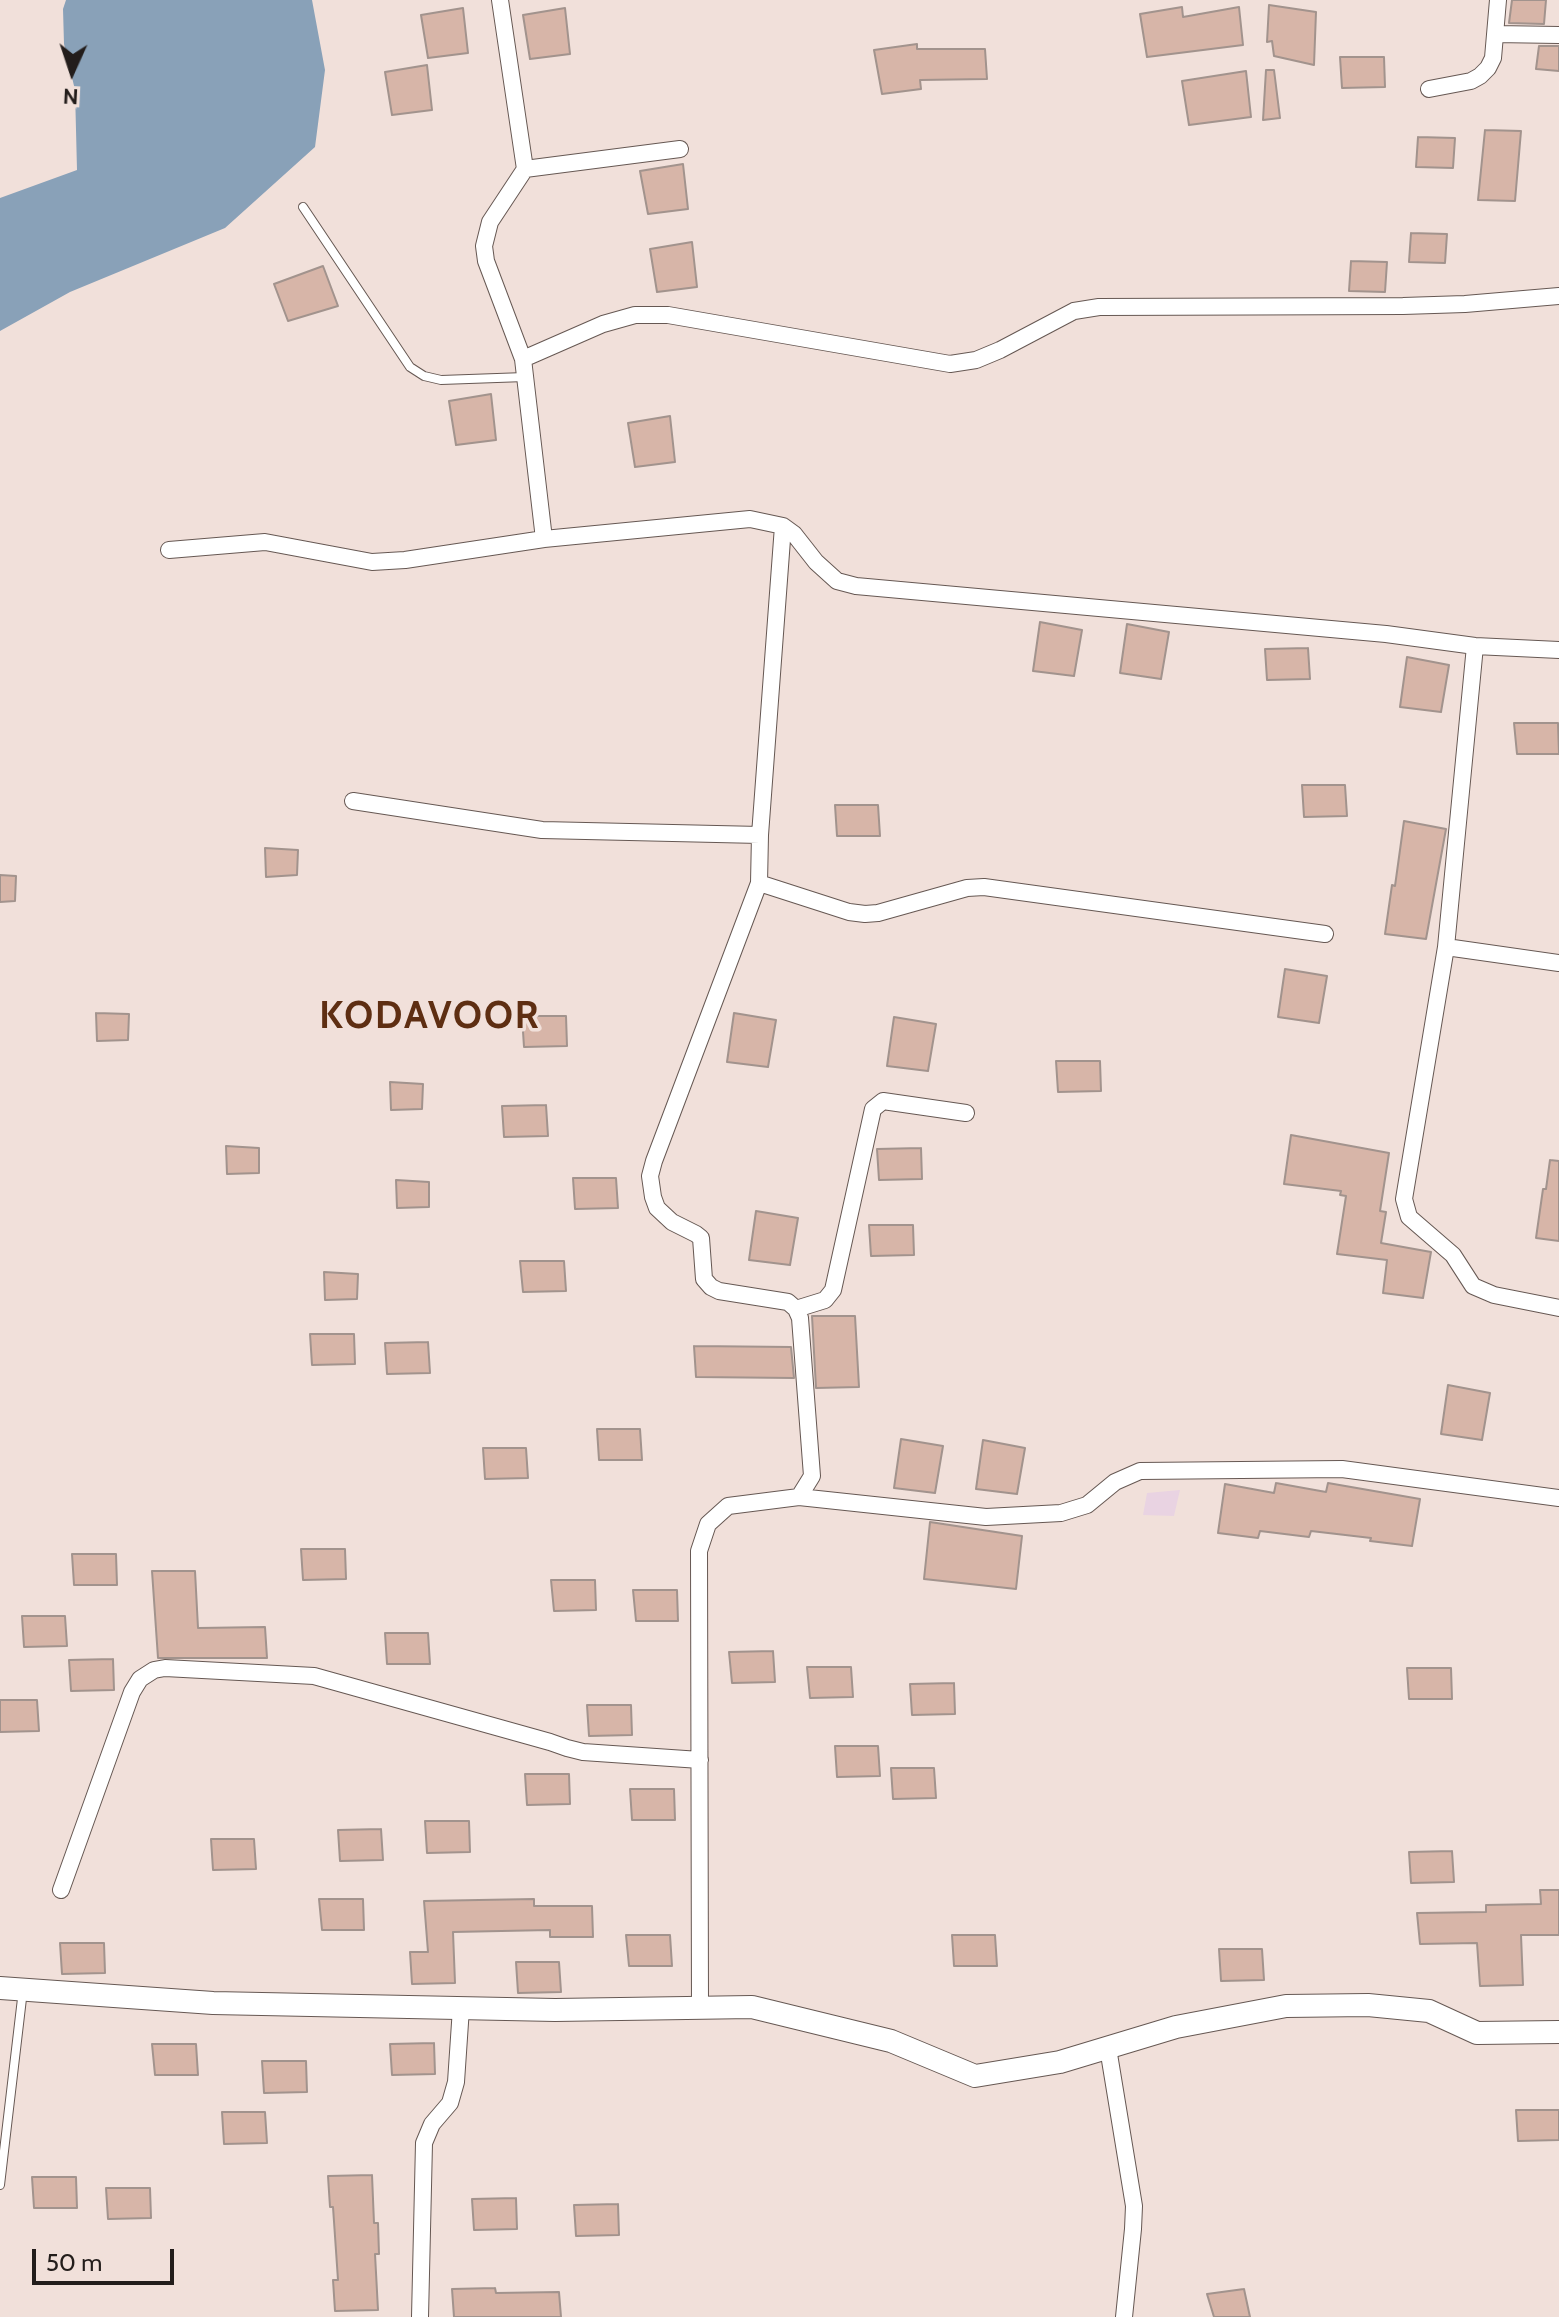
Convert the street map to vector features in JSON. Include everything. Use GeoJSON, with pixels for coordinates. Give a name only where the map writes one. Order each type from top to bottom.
{"type":"FeatureCollection","features":[{"type":"Feature","properties":{"kind":"street"},"geometry":{"type":"LineString","coordinates":[[500,0],[525,169],[490,222],[484,246],[486,261],[523,359],[544,539]]}},
{"type":"Feature","properties":{"kind":"street"},"geometry":{"type":"LineString","coordinates":[[1429,89],[1471,81],[1480,76],[1493,58],[1498,0]]}},
{"type":"Feature","properties":{"kind":"street"},"geometry":{"type":"LineString","coordinates":[[1495,34],[1559,35]]}},
{"type":"Feature","properties":{"kind":"street"},"geometry":{"type":"LineString","coordinates":[[525,169],[680,149]]}},
{"type":"Feature","properties":{"kind":"street"},"geometry":{"type":"LineString","coordinates":[[523,359],[603,324],[635,315],[668,315],[950,364],[976,360],[1074,311],[1099,307],[1403,306],[1559,296]]}},
{"type":"Feature","properties":{"kind":"street"},"geometry":{"type":"LineString","coordinates":[[169,550],[265,542],[372,562],[544,539],[750,519],[783,526],[837,581],[856,586],[1386,634],[1475,646],[1559,650]]}},
{"type":"Feature","properties":{"kind":"street"},"geometry":{"type":"LineString","coordinates":[[783,526],[759,883],[650,1176],[657,1208],[672,1222],[701,1238],[704,1279],[711,1287],[788,1302],[796,1309],[800,1318],[812,1476],[799,1497]]}},
{"type":"Feature","properties":{"kind":"street"},"geometry":{"type":"LineString","coordinates":[[1475,646],[1446,947],[1404,1199],[1409,1217],[1453,1255],[1473,1286],[1494,1295],[1559,1308]]}},
{"type":"Feature","properties":{"kind":"street"},"geometry":{"type":"LineString","coordinates":[[353,801],[542,830],[760,835]]}},
{"type":"Feature","properties":{"kind":"street"},"geometry":{"type":"LineString","coordinates":[[759,883],[849,912],[865,914],[967,888],[984,887],[1325,934]]}},
{"type":"Feature","properties":{"kind":"street"},"geometry":{"type":"LineString","coordinates":[[1446,947],[1559,963]]}},
{"type":"Feature","properties":{"kind":"street"},"geometry":{"type":"LineString","coordinates":[[796,1309],[825,1300],[833,1290],[873,1109],[883,1101],[966,1113]]}},
{"type":"Feature","properties":{"kind":"street"},"geometry":{"type":"LineString","coordinates":[[700,2008],[699,1551],[708,1524],[728,1506],[799,1497],[986,1517],[1061,1513],[1087,1505],[1115,1482],[1140,1471],[1342,1469],[1559,1498]]}},
{"type":"Feature","properties":{"kind":"street"},"geometry":{"type":"LineString","coordinates":[[61,1890],[132,1692],[140,1679],[154,1670],[165,1668],[314,1676],[575,1750],[700,1760]]}},
{"type":"Feature","properties":{"kind":"street"},"geometry":{"type":"LineString","coordinates":[[0,1988],[213,2003],[555,2010],[752,2007],[891,2041],[975,2076],[1060,2062],[1176,2027],[1286,2006],[1368,2005],[1429,2011],[1477,2033],[1559,2032]]}},
{"type":"Feature","properties":{"kind":"street"},"geometry":{"type":"LineString","coordinates":[[420,2317],[424,2143],[432,2124],[450,2103],[456,2082],[461,2008]]}},
{"type":"Feature","properties":{"kind":"street"},"geometry":{"type":"LineString","coordinates":[[1108,2048],[1134,2206],[1124,2317]]}},
{"type":"Feature","properties":{"kind":"lane"},"geometry":{"type":"LineString","coordinates":[[303,207],[410,367],[424,376],[441,380],[525,377]]}},
{"type":"Feature","properties":{"kind":"lane"},"geometry":{"type":"LineString","coordinates":[[0,2185],[23,1989]]}},
{"type":"Feature","properties":{"kind":"shaded area"},"geometry":{"type":"Polygon","coordinates":[[[1180,1490],[1174,1516],[1143,1515],[1147,1493],[1180,1490]]]}},
{"type":"Feature","properties":{"kind":"water"},"geometry":{"type":"Polygon","coordinates":[[[66,0],[312,0],[325,70],[315,147],[225,228],[70,292],[0,331],[0,198],[77,170],[75,90],[64,44],[63,9],[66,0]]]}},
{"type":"Feature","properties":{"kind":"building"},"geometry":{"type":"Polygon","coordinates":[[[1512,0],[1546,0],[1544,24],[1509,23],[1512,0]]]}},
{"type":"Feature","properties":{"kind":"building"},"geometry":{"type":"Polygon","coordinates":[[[1269,5],[1316,12],[1314,65],[1274,56],[1272,41],[1267,42],[1269,5]]]}},
{"type":"Feature","properties":{"kind":"building"},"geometry":{"type":"Polygon","coordinates":[[[1182,7],[1183,17],[1239,7],[1243,45],[1147,57],[1140,14],[1182,7]]]}},
{"type":"Feature","properties":{"kind":"building"},"geometry":{"type":"Polygon","coordinates":[[[463,8],[468,53],[428,58],[421,15],[463,8]]]}},
{"type":"Feature","properties":{"kind":"building"},"geometry":{"type":"Polygon","coordinates":[[[565,8],[570,54],[530,59],[523,15],[565,8]]]}},
{"type":"Feature","properties":{"kind":"building"},"geometry":{"type":"Polygon","coordinates":[[[917,44],[917,49],[985,49],[987,79],[920,80],[921,89],[882,94],[874,50],[917,44]]]}},
{"type":"Feature","properties":{"kind":"building"},"geometry":{"type":"Polygon","coordinates":[[[1539,46],[1559,46],[1559,71],[1536,69],[1539,46]]]}},
{"type":"Feature","properties":{"kind":"building"},"geometry":{"type":"Polygon","coordinates":[[[1340,57],[1384,57],[1385,87],[1342,88],[1340,57]]]}},
{"type":"Feature","properties":{"kind":"building"},"geometry":{"type":"Polygon","coordinates":[[[427,65],[432,110],[392,115],[385,72],[427,65]]]}},
{"type":"Feature","properties":{"kind":"building"},"geometry":{"type":"Polygon","coordinates":[[[1266,70],[1274,70],[1280,118],[1263,120],[1266,70]]]}},
{"type":"Feature","properties":{"kind":"building"},"geometry":{"type":"Polygon","coordinates":[[[1246,71],[1251,117],[1189,125],[1182,81],[1246,71]]]}},
{"type":"Feature","properties":{"kind":"building"},"geometry":{"type":"Polygon","coordinates":[[[1485,130],[1521,131],[1515,201],[1478,200],[1485,130]]]}},
{"type":"Feature","properties":{"kind":"building"},"geometry":{"type":"Polygon","coordinates":[[[1418,137],[1455,138],[1453,168],[1416,167],[1418,137]]]}},
{"type":"Feature","properties":{"kind":"building"},"geometry":{"type":"Polygon","coordinates":[[[683,164],[688,209],[648,214],[640,171],[683,164]]]}},
{"type":"Feature","properties":{"kind":"building"},"geometry":{"type":"Polygon","coordinates":[[[1411,233],[1447,234],[1445,263],[1409,262],[1411,233]]]}},
{"type":"Feature","properties":{"kind":"building"},"geometry":{"type":"Polygon","coordinates":[[[692,242],[697,287],[657,292],[650,249],[692,242]]]}},
{"type":"Feature","properties":{"kind":"building"},"geometry":{"type":"Polygon","coordinates":[[[1351,261],[1387,262],[1385,292],[1349,291],[1351,261]]]}},
{"type":"Feature","properties":{"kind":"building"},"geometry":{"type":"Polygon","coordinates":[[[323,266],[338,306],[288,321],[274,284],[323,266]]]}},
{"type":"Feature","properties":{"kind":"building"},"geometry":{"type":"Polygon","coordinates":[[[491,394],[496,440],[456,445],[449,401],[491,394]]]}},
{"type":"Feature","properties":{"kind":"building"},"geometry":{"type":"Polygon","coordinates":[[[670,416],[675,462],[635,467],[628,423],[670,416]]]}},
{"type":"Feature","properties":{"kind":"building"},"geometry":{"type":"Polygon","coordinates":[[[1040,622],[1082,630],[1074,676],[1033,671],[1040,622]]]}},
{"type":"Feature","properties":{"kind":"building"},"geometry":{"type":"Polygon","coordinates":[[[1127,624],[1169,632],[1161,679],[1120,673],[1127,624]]]}},
{"type":"Feature","properties":{"kind":"building"},"geometry":{"type":"Polygon","coordinates":[[[1308,648],[1310,679],[1267,680],[1265,649],[1308,648]]]}},
{"type":"Feature","properties":{"kind":"building"},"geometry":{"type":"Polygon","coordinates":[[[1407,657],[1449,665],[1441,712],[1400,707],[1407,657]]]}},
{"type":"Feature","properties":{"kind":"building"},"geometry":{"type":"Polygon","coordinates":[[[1514,723],[1558,723],[1559,754],[1517,754],[1514,723]]]}},
{"type":"Feature","properties":{"kind":"building"},"geometry":{"type":"Polygon","coordinates":[[[1302,785],[1345,785],[1347,816],[1304,817],[1302,785]]]}},
{"type":"Feature","properties":{"kind":"building"},"geometry":{"type":"Polygon","coordinates":[[[835,805],[878,805],[880,836],[837,836],[835,805]]]}},
{"type":"Feature","properties":{"kind":"building"},"geometry":{"type":"Polygon","coordinates":[[[1404,821],[1446,829],[1426,939],[1385,934],[1404,821]]]}},
{"type":"Feature","properties":{"kind":"building"},"geometry":{"type":"Polygon","coordinates":[[[265,848],[298,850],[297,875],[266,877],[265,848]]]}},
{"type":"Feature","properties":{"kind":"building"},"geometry":{"type":"Polygon","coordinates":[[[0,875],[16,876],[15,901],[0,902],[0,875]]]}},
{"type":"Feature","properties":{"kind":"building"},"geometry":{"type":"Polygon","coordinates":[[[1285,969],[1327,976],[1319,1023],[1278,1017],[1285,969]]]}},
{"type":"Feature","properties":{"kind":"building"},"geometry":{"type":"Polygon","coordinates":[[[96,1013],[129,1014],[128,1040],[97,1041],[96,1013]]]}},
{"type":"Feature","properties":{"kind":"building"},"geometry":{"type":"Polygon","coordinates":[[[734,1013],[776,1020],[768,1067],[727,1062],[734,1013]]]}},
{"type":"Feature","properties":{"kind":"building"},"geometry":{"type":"Polygon","coordinates":[[[522,1016],[566,1016],[567,1046],[524,1047],[522,1016]]]}},
{"type":"Feature","properties":{"kind":"building"},"geometry":{"type":"Polygon","coordinates":[[[894,1017],[936,1024],[928,1071],[887,1066],[894,1017]]]}},
{"type":"Feature","properties":{"kind":"building"},"geometry":{"type":"Polygon","coordinates":[[[1056,1061],[1100,1061],[1101,1091],[1058,1092],[1056,1061]]]}},
{"type":"Feature","properties":{"kind":"building"},"geometry":{"type":"Polygon","coordinates":[[[390,1082],[423,1084],[422,1109],[391,1110],[390,1082]]]}},
{"type":"Feature","properties":{"kind":"building"},"geometry":{"type":"Polygon","coordinates":[[[546,1105],[548,1136],[504,1137],[502,1106],[546,1105]]]}},
{"type":"Feature","properties":{"kind":"building"},"geometry":{"type":"Polygon","coordinates":[[[1291,1135],[1389,1153],[1380,1211],[1386,1212],[1381,1243],[1431,1252],[1423,1298],[1383,1293],[1387,1260],[1337,1254],[1346,1196],[1340,1195],[1341,1191],[1284,1184],[1291,1135]]]}},
{"type":"Feature","properties":{"kind":"building"},"geometry":{"type":"Polygon","coordinates":[[[226,1146],[259,1148],[259,1173],[227,1174],[226,1146]]]}},
{"type":"Feature","properties":{"kind":"building"},"geometry":{"type":"Polygon","coordinates":[[[921,1148],[922,1179],[879,1180],[877,1149],[921,1148]]]}},
{"type":"Feature","properties":{"kind":"building"},"geometry":{"type":"Polygon","coordinates":[[[1550,1160],[1559,1161],[1559,1241],[1536,1238],[1550,1160]]]}},
{"type":"Feature","properties":{"kind":"building"},"geometry":{"type":"Polygon","coordinates":[[[573,1178],[616,1178],[618,1208],[575,1209],[573,1178]]]}},
{"type":"Feature","properties":{"kind":"building"},"geometry":{"type":"Polygon","coordinates":[[[396,1180],[429,1182],[429,1207],[397,1208],[396,1180]]]}},
{"type":"Feature","properties":{"kind":"building"},"geometry":{"type":"Polygon","coordinates":[[[756,1211],[798,1218],[790,1265],[749,1260],[756,1211]]]}},
{"type":"Feature","properties":{"kind":"building"},"geometry":{"type":"Polygon","coordinates":[[[869,1225],[913,1225],[914,1255],[871,1256],[869,1225]]]}},
{"type":"Feature","properties":{"kind":"building"},"geometry":{"type":"Polygon","coordinates":[[[520,1261],[564,1261],[566,1291],[523,1292],[520,1261]]]}},
{"type":"Feature","properties":{"kind":"building"},"geometry":{"type":"Polygon","coordinates":[[[324,1272],[358,1274],[357,1299],[325,1300],[324,1272]]]}},
{"type":"Feature","properties":{"kind":"building"},"geometry":{"type":"Polygon","coordinates":[[[812,1316],[855,1316],[859,1387],[816,1388],[812,1316]]]}},
{"type":"Feature","properties":{"kind":"building"},"geometry":{"type":"Polygon","coordinates":[[[310,1334],[354,1334],[355,1364],[312,1365],[310,1334]]]}},
{"type":"Feature","properties":{"kind":"building"},"geometry":{"type":"Polygon","coordinates":[[[428,1342],[430,1373],[387,1374],[385,1343],[428,1342]]]}},
{"type":"Feature","properties":{"kind":"building"},"geometry":{"type":"Polygon","coordinates":[[[694,1346],[791,1347],[794,1378],[696,1377],[694,1346]]]}},
{"type":"Feature","properties":{"kind":"building"},"geometry":{"type":"Polygon","coordinates":[[[1448,1385],[1490,1393],[1482,1440],[1441,1434],[1448,1385]]]}},
{"type":"Feature","properties":{"kind":"building"},"geometry":{"type":"Polygon","coordinates":[[[597,1429],[640,1429],[642,1460],[599,1460],[597,1429]]]}},
{"type":"Feature","properties":{"kind":"building"},"geometry":{"type":"Polygon","coordinates":[[[901,1439],[943,1446],[935,1493],[894,1488],[901,1439]]]}},
{"type":"Feature","properties":{"kind":"building"},"geometry":{"type":"Polygon","coordinates":[[[983,1440],[1025,1448],[1017,1494],[976,1489],[983,1440]]]}},
{"type":"Feature","properties":{"kind":"building"},"geometry":{"type":"Polygon","coordinates":[[[483,1448],[526,1448],[528,1478],[485,1479],[483,1448]]]}},
{"type":"Feature","properties":{"kind":"building"},"geometry":{"type":"Polygon","coordinates":[[[1276,1483],[1326,1492],[1328,1483],[1420,1499],[1412,1546],[1311,1531],[1309,1537],[1260,1531],[1258,1538],[1218,1533],[1225,1484],[1274,1493],[1276,1483]]]}},
{"type":"Feature","properties":{"kind":"building"},"geometry":{"type":"Polygon","coordinates":[[[930,1522],[1022,1536],[1016,1589],[924,1579],[930,1522]]]}},
{"type":"Feature","properties":{"kind":"building"},"geometry":{"type":"Polygon","coordinates":[[[301,1549],[345,1549],[346,1579],[303,1580],[301,1549]]]}},
{"type":"Feature","properties":{"kind":"building"},"geometry":{"type":"Polygon","coordinates":[[[72,1554],[116,1554],[117,1585],[74,1585],[72,1554]]]}},
{"type":"Feature","properties":{"kind":"building"},"geometry":{"type":"Polygon","coordinates":[[[152,1571],[195,1571],[198,1628],[265,1627],[267,1658],[158,1658],[152,1571]]]}},
{"type":"Feature","properties":{"kind":"building"},"geometry":{"type":"Polygon","coordinates":[[[551,1580],[595,1580],[596,1610],[554,1611],[551,1580]]]}},
{"type":"Feature","properties":{"kind":"building"},"geometry":{"type":"Polygon","coordinates":[[[633,1590],[677,1590],[678,1621],[636,1621],[633,1590]]]}},
{"type":"Feature","properties":{"kind":"building"},"geometry":{"type":"Polygon","coordinates":[[[22,1616],[65,1616],[67,1646],[24,1647],[22,1616]]]}},
{"type":"Feature","properties":{"kind":"building"},"geometry":{"type":"Polygon","coordinates":[[[385,1633],[428,1633],[430,1664],[387,1664],[385,1633]]]}},
{"type":"Feature","properties":{"kind":"building"},"geometry":{"type":"Polygon","coordinates":[[[773,1651],[775,1682],[732,1683],[729,1652],[773,1651]]]}},
{"type":"Feature","properties":{"kind":"building"},"geometry":{"type":"Polygon","coordinates":[[[113,1659],[114,1690],[71,1691],[69,1660],[113,1659]]]}},
{"type":"Feature","properties":{"kind":"building"},"geometry":{"type":"Polygon","coordinates":[[[807,1667],[851,1667],[853,1697],[810,1698],[807,1667]]]}},
{"type":"Feature","properties":{"kind":"building"},"geometry":{"type":"Polygon","coordinates":[[[1407,1668],[1451,1668],[1452,1699],[1409,1699],[1407,1668]]]}},
{"type":"Feature","properties":{"kind":"building"},"geometry":{"type":"Polygon","coordinates":[[[954,1683],[955,1714],[912,1715],[910,1684],[954,1683]]]}},
{"type":"Feature","properties":{"kind":"building"},"geometry":{"type":"Polygon","coordinates":[[[0,1700],[37,1700],[39,1731],[0,1732],[0,1700]]]}},
{"type":"Feature","properties":{"kind":"building"},"geometry":{"type":"Polygon","coordinates":[[[587,1705],[631,1705],[632,1735],[589,1736],[587,1705]]]}},
{"type":"Feature","properties":{"kind":"building"},"geometry":{"type":"Polygon","coordinates":[[[835,1746],[878,1746],[880,1776],[837,1777],[835,1746]]]}},
{"type":"Feature","properties":{"kind":"building"},"geometry":{"type":"Polygon","coordinates":[[[891,1768],[934,1768],[936,1798],[893,1799],[891,1768]]]}},
{"type":"Feature","properties":{"kind":"building"},"geometry":{"type":"Polygon","coordinates":[[[525,1774],[569,1774],[570,1804],[527,1805],[525,1774]]]}},
{"type":"Feature","properties":{"kind":"building"},"geometry":{"type":"Polygon","coordinates":[[[630,1789],[674,1789],[675,1820],[632,1820],[630,1789]]]}},
{"type":"Feature","properties":{"kind":"building"},"geometry":{"type":"Polygon","coordinates":[[[425,1821],[469,1821],[470,1852],[427,1853],[425,1821]]]}},
{"type":"Feature","properties":{"kind":"building"},"geometry":{"type":"Polygon","coordinates":[[[381,1829],[383,1860],[340,1861],[338,1830],[381,1829]]]}},
{"type":"Feature","properties":{"kind":"building"},"geometry":{"type":"Polygon","coordinates":[[[211,1839],[254,1839],[256,1869],[213,1870],[211,1839]]]}},
{"type":"Feature","properties":{"kind":"building"},"geometry":{"type":"Polygon","coordinates":[[[1452,1851],[1454,1882],[1411,1883],[1409,1852],[1452,1851]]]}},
{"type":"Feature","properties":{"kind":"building"},"geometry":{"type":"Polygon","coordinates":[[[1540,1890],[1559,1890],[1559,1935],[1521,1935],[1523,1985],[1480,1986],[1477,1943],[1420,1944],[1417,1913],[1486,1912],[1486,1905],[1541,1904],[1540,1890]]]}},
{"type":"Feature","properties":{"kind":"building"},"geometry":{"type":"Polygon","coordinates":[[[319,1899],[363,1899],[364,1930],[322,1930],[319,1899]]]}},
{"type":"Feature","properties":{"kind":"building"},"geometry":{"type":"Polygon","coordinates":[[[534,1899],[534,1906],[592,1906],[593,1937],[550,1937],[550,1930],[453,1932],[455,1983],[412,1984],[410,1952],[428,1952],[424,1901],[534,1899]]]}},
{"type":"Feature","properties":{"kind":"building"},"geometry":{"type":"Polygon","coordinates":[[[626,1935],[670,1935],[672,1966],[629,1966],[626,1935]]]}},
{"type":"Feature","properties":{"kind":"building"},"geometry":{"type":"Polygon","coordinates":[[[952,1935],[995,1935],[997,1966],[954,1966],[952,1935]]]}},
{"type":"Feature","properties":{"kind":"building"},"geometry":{"type":"Polygon","coordinates":[[[60,1943],[104,1943],[105,1973],[62,1974],[60,1943]]]}},
{"type":"Feature","properties":{"kind":"building"},"geometry":{"type":"Polygon","coordinates":[[[1219,1949],[1262,1949],[1264,1980],[1221,1981],[1219,1949]]]}},
{"type":"Feature","properties":{"kind":"building"},"geometry":{"type":"Polygon","coordinates":[[[516,1962],[559,1962],[561,1992],[518,1993],[516,1962]]]}},
{"type":"Feature","properties":{"kind":"building"},"geometry":{"type":"Polygon","coordinates":[[[434,2043],[435,2074],[392,2075],[390,2044],[434,2043]]]}},
{"type":"Feature","properties":{"kind":"building"},"geometry":{"type":"Polygon","coordinates":[[[152,2044],[196,2044],[198,2075],[155,2075],[152,2044]]]}},
{"type":"Feature","properties":{"kind":"building"},"geometry":{"type":"Polygon","coordinates":[[[262,2061],[306,2061],[307,2092],[264,2093],[262,2061]]]}},
{"type":"Feature","properties":{"kind":"building"},"geometry":{"type":"Polygon","coordinates":[[[1516,2110],[1559,2110],[1559,2140],[1518,2141],[1516,2110]]]}},
{"type":"Feature","properties":{"kind":"building"},"geometry":{"type":"Polygon","coordinates":[[[222,2112],[265,2112],[267,2143],[224,2144],[222,2112]]]}},
{"type":"Feature","properties":{"kind":"building"},"geometry":{"type":"Polygon","coordinates":[[[372,2175],[374,2223],[378,2223],[379,2254],[375,2254],[378,2310],[335,2311],[333,2280],[338,2280],[328,2176],[372,2175]]]}},
{"type":"Feature","properties":{"kind":"building"},"geometry":{"type":"Polygon","coordinates":[[[32,2177],[76,2177],[77,2208],[34,2208],[32,2177]]]}},
{"type":"Feature","properties":{"kind":"building"},"geometry":{"type":"Polygon","coordinates":[[[106,2188],[150,2188],[151,2218],[108,2219],[106,2188]]]}},
{"type":"Feature","properties":{"kind":"building"},"geometry":{"type":"Polygon","coordinates":[[[516,2198],[517,2229],[474,2230],[472,2199],[516,2198]]]}},
{"type":"Feature","properties":{"kind":"building"},"geometry":{"type":"Polygon","coordinates":[[[618,2204],[619,2235],[576,2236],[574,2205],[618,2204]]]}},
{"type":"Feature","properties":{"kind":"building"},"geometry":{"type":"Polygon","coordinates":[[[495,2288],[496,2293],[559,2292],[561,2317],[454,2317],[452,2289],[495,2288]]]}},
{"type":"Feature","properties":{"kind":"building"},"geometry":{"type":"Polygon","coordinates":[[[1244,2289],[1250,2317],[1214,2317],[1207,2294],[1244,2289]]]}},
{"type":"Feature","properties":{"kind":"district","name":"KODAVOOR"},"geometry":{"type":"Point","coordinates":[430,1017]}}]}
